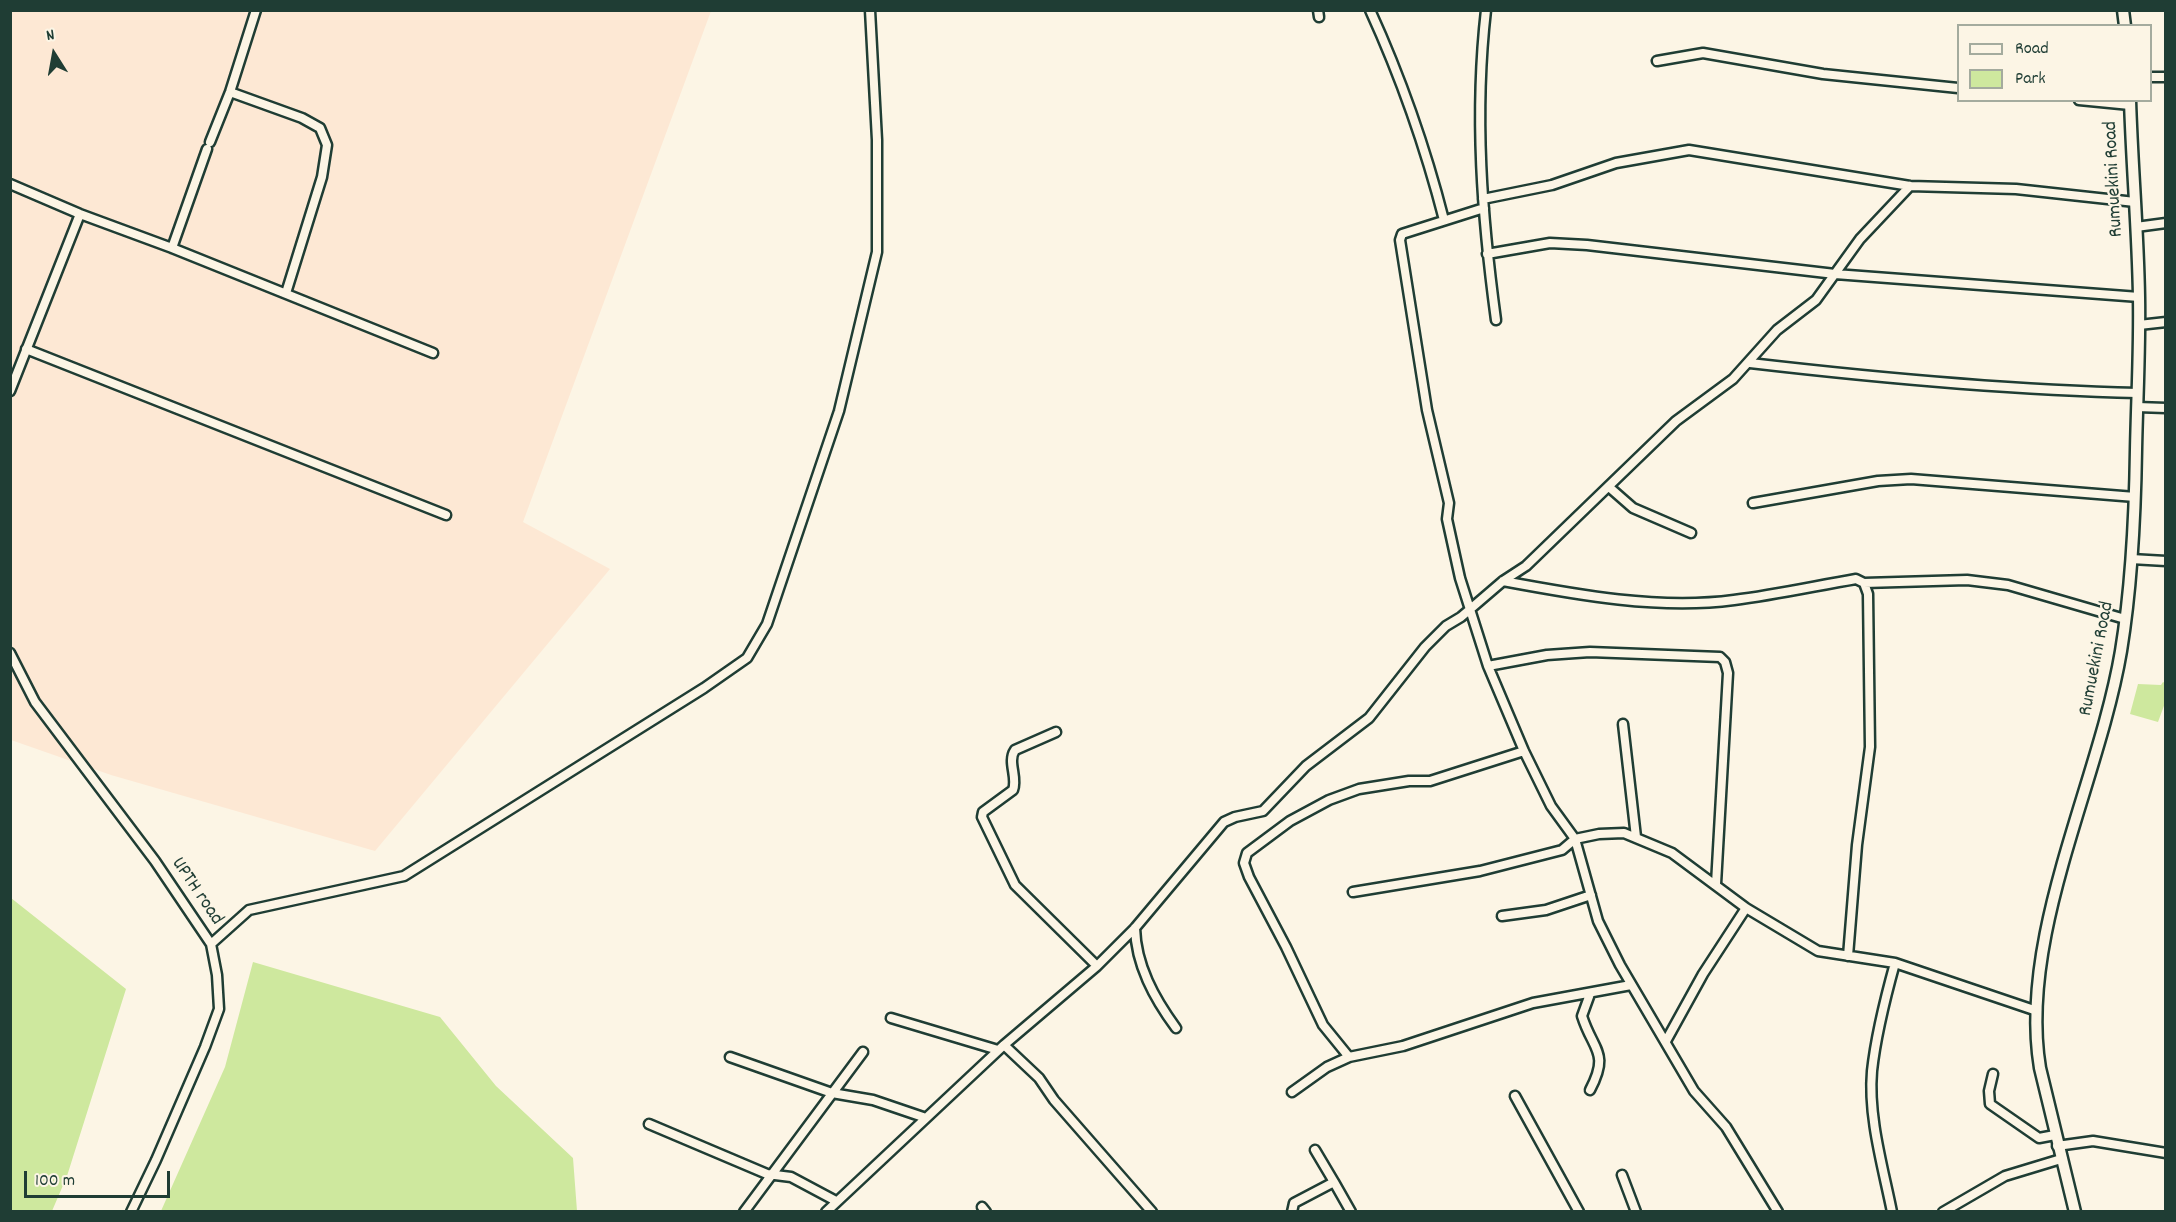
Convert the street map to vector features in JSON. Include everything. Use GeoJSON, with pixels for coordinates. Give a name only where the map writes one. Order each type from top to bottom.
{"type":"FeatureCollection","features":[{"type":"Feature","properties":{"kind":"street"},"geometry":{"type":"LineString","coordinates":[[172,248],[208,145],[230,92],[256,10]]}},
{"type":"Feature","properties":{"kind":"street"},"geometry":{"type":"LineString","coordinates":[[211,944],[249,910],[404,876],[704,688],[747,658],[767,624],[839,411],[877,252],[877,140],[870,10]]}},
{"type":"Feature","properties":{"kind":"street"},"geometry":{"type":"LineString","coordinates":[[1370,10],[1399,73],[1427,152],[1443,220]]}},
{"type":"Feature","properties":{"kind":"street"},"geometry":{"type":"LineString","coordinates":[[1486,10],[1479,72],[1483,204],[1496,320]]}},
{"type":"Feature","properties":{"kind":"street"},"geometry":{"type":"LineString","coordinates":[[1657,61],[1703,53],[1823,74],[1957,88]]}},
{"type":"Feature","properties":{"kind":"street"},"geometry":{"type":"LineString","coordinates":[[230,92],[302,118],[320,128],[327,145],[322,177],[286,293]]}},
{"type":"Feature","properties":{"kind":"street"},"geometry":{"type":"LineString","coordinates":[[2113,102],[2130,103]]}},
{"type":"Feature","properties":{"kind":"street","name":"Rumuekini Road"},"geometry":{"type":"LineString","coordinates":[[2075,1212],[2057,1146],[2037,1049],[2037,1011],[2040,971],[2049,926],[2063,865],[2107,714],[2125,619],[2135,497],[2139,325],[2130,103]]}},
{"type":"Feature","properties":{"kind":"street"},"geometry":{"type":"LineString","coordinates":[[1778,1212],[1726,1127],[1694,1091],[1631,985],[1598,921],[1575,839],[1551,806],[1524,751],[1488,666],[1460,578],[1447,519],[1449,503],[1427,410],[1400,240],[1402,234],[1483,204],[1552,185],[1616,163],[1676,150],[1910,186],[2016,189],[2135,202]]}},
{"type":"Feature","properties":{"kind":"street"},"geometry":{"type":"LineString","coordinates":[[10,184],[80,214],[172,248],[433,353]]}},
{"type":"Feature","properties":{"kind":"street"},"geometry":{"type":"LineString","coordinates":[[826,1212],[1001,1047],[1097,966],[1135,928],[1224,822],[1235,817],[1263,811],[1306,766],[1369,718],[1425,647],[1446,626],[1471,609],[1543,551],[1676,421],[1733,379],[1750,363],[1777,330],[1816,300],[1860,239],[1910,186]]}},
{"type":"Feature","properties":{"kind":"street"},"geometry":{"type":"LineString","coordinates":[[10,391],[80,214]]}},
{"type":"Feature","properties":{"kind":"street"},"geometry":{"type":"LineString","coordinates":[[2136,227],[2166,224]]}},
{"type":"Feature","properties":{"kind":"street"},"geometry":{"type":"LineString","coordinates":[[1487,254],[1550,243],[1587,245],[1835,274],[2139,297]]}},
{"type":"Feature","properties":{"kind":"street"},"geometry":{"type":"LineString","coordinates":[[2139,325],[2166,322]]}},
{"type":"Feature","properties":{"kind":"street"},"geometry":{"type":"LineString","coordinates":[[26,349],[446,515]]}},
{"type":"Feature","properties":{"kind":"street"},"geometry":{"type":"LineString","coordinates":[[1750,363],[1914,382],[2039,391],[2138,393]]}},
{"type":"Feature","properties":{"kind":"street"},"geometry":{"type":"LineString","coordinates":[[2137,407],[2166,408]]}},
{"type":"Feature","properties":{"kind":"street"},"geometry":{"type":"LineString","coordinates":[[1753,503],[1878,481],[1911,479],[2135,497]]}},
{"type":"Feature","properties":{"kind":"street"},"geometry":{"type":"LineString","coordinates":[[1609,487],[1633,507],[1691,533]]}},
{"type":"Feature","properties":{"kind":"street"},"geometry":{"type":"LineString","coordinates":[[2131,559],[2166,561]]}},
{"type":"Feature","properties":{"kind":"street"},"geometry":{"type":"LineString","coordinates":[[1503,581],[1560,591],[1649,601],[1693,602],[1734,600],[1856,579],[1864,582],[1967,580],[2008,585],[2125,619]]}},
{"type":"Feature","properties":{"kind":"street"},"geometry":{"type":"LineString","coordinates":[[1848,956],[1857,845],[1870,747],[1868,594],[1864,582]]}},
{"type":"Feature","properties":{"kind":"street"},"geometry":{"type":"LineString","coordinates":[[1488,666],[1547,655],[1590,652],[1720,657],[1725,662],[1728,673],[1716,884]]}},
{"type":"Feature","properties":{"kind":"street","name":"UPTH road"},"geometry":{"type":"LineString","coordinates":[[10,653],[35,702],[155,861],[211,944],[217,975],[219,1009],[183,1098],[131,1212]]}},
{"type":"Feature","properties":{"kind":"street"},"geometry":{"type":"LineString","coordinates":[[1623,724],[1636,837]]}},
{"type":"Feature","properties":{"kind":"street"},"geometry":{"type":"LineString","coordinates":[[1056,732],[1015,750],[1011,759],[1015,784],[1013,790],[983,812],[982,817],[1015,885],[1097,966]]}},
{"type":"Feature","properties":{"kind":"street"},"geometry":{"type":"LineString","coordinates":[[1349,1057],[1323,1025],[1286,947],[1248,878],[1244,863],[1247,853],[1290,821],[1329,800],[1359,789],[1409,781],[1430,781],[1524,751]]}},
{"type":"Feature","properties":{"kind":"street"},"geometry":{"type":"LineString","coordinates":[[1353,892],[1480,871],[1562,850],[1575,839],[1599,834],[1624,833],[1672,853],[1746,908],[1818,951],[1894,963],[2037,1011]]}},
{"type":"Feature","properties":{"kind":"street"},"geometry":{"type":"LineString","coordinates":[[1502,916],[1546,910],[1591,895]]}},
{"type":"Feature","properties":{"kind":"street"},"geometry":{"type":"LineString","coordinates":[[1666,1041],[1703,974],[1746,908]]}},
{"type":"Feature","properties":{"kind":"street"},"geometry":{"type":"LineString","coordinates":[[1135,928],[1136,944],[1152,990],[1176,1028]]}},
{"type":"Feature","properties":{"kind":"street"},"geometry":{"type":"LineString","coordinates":[[1892,1212],[1876,1131],[1872,1073],[1881,1016],[1894,963]]}},
{"type":"Feature","properties":{"kind":"street"},"geometry":{"type":"LineString","coordinates":[[1292,1092],[1327,1067],[1349,1057],[1404,1046],[1533,1003],[1631,985]]}},
{"type":"Feature","properties":{"kind":"street"},"geometry":{"type":"LineString","coordinates":[[1590,994],[1582,1016],[1601,1060],[1600,1072],[1590,1090]]}},
{"type":"Feature","properties":{"kind":"street"},"geometry":{"type":"LineString","coordinates":[[891,1018],[1001,1047],[1039,1078],[1054,1100],[1152,1212]]}},
{"type":"Feature","properties":{"kind":"street"},"geometry":{"type":"LineString","coordinates":[[744,1212],[863,1052]]}},
{"type":"Feature","properties":{"kind":"street"},"geometry":{"type":"LineString","coordinates":[[730,1057],[832,1093],[873,1100],[926,1118]]}},
{"type":"Feature","properties":{"kind":"street"},"geometry":{"type":"LineString","coordinates":[[1993,1074],[1989,1091],[1990,1104],[2039,1138],[2055,1135]]}},
{"type":"Feature","properties":{"kind":"street"},"geometry":{"type":"LineString","coordinates":[[1515,1096],[1579,1212]]}},
{"type":"Feature","properties":{"kind":"street"},"geometry":{"type":"LineString","coordinates":[[649,1124],[772,1174],[791,1177],[836,1202]]}},
{"type":"Feature","properties":{"kind":"street"},"geometry":{"type":"LineString","coordinates":[[2057,1146],[2094,1141],[2166,1153]]}},
{"type":"Feature","properties":{"kind":"street"},"geometry":{"type":"LineString","coordinates":[[1314,1150],[1351,1212]]}},
{"type":"Feature","properties":{"kind":"street"},"geometry":{"type":"LineString","coordinates":[[1943,1212],[2006,1176],[2061,1159]]}},
{"type":"Feature","properties":{"kind":"street"},"geometry":{"type":"LineString","coordinates":[[1622,1175],[1636,1212]]}},
{"type":"Feature","properties":{"kind":"street"},"geometry":{"type":"LineString","coordinates":[[1292,1212],[1294,1203],[1334,1182]]}},
{"type":"Feature","properties":{"kind":"shaded area"},"geometry":{"type":"Polygon","coordinates":[[[10,11],[711,11],[523,522],[610,569],[375,851],[111,775],[11,740],[10,11]]]}},
{"type":"Feature","properties":{"kind":"green space"},"geometry":{"type":"Polygon","coordinates":[[[2165,683],[2165,703],[2158,722],[2130,714],[2138,684],[2161,685],[2165,683]]]}},
{"type":"Feature","properties":{"kind":"green space"},"geometry":{"type":"Polygon","coordinates":[[[11,898],[126,989],[67,1176],[52,1211],[11,1211],[11,898]]]}},
{"type":"Feature","properties":{"kind":"green space"},"geometry":{"type":"Polygon","coordinates":[[[253,962],[440,1017],[496,1086],[573,1158],[577,1211],[161,1211],[225,1067],[253,962]]]}}]}
